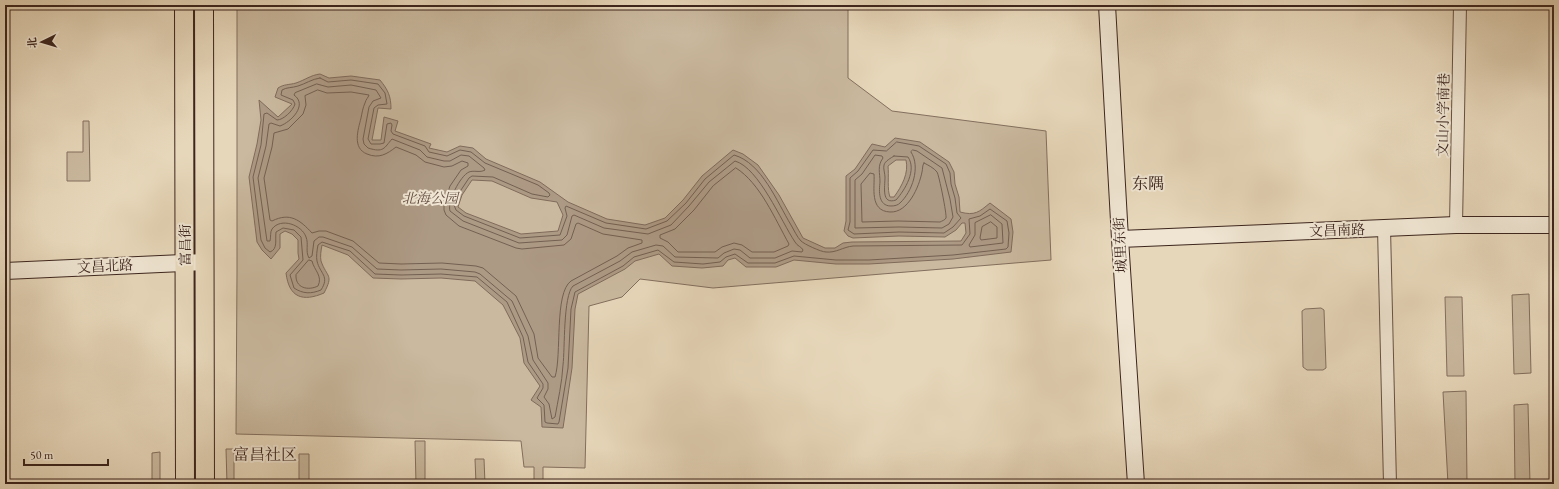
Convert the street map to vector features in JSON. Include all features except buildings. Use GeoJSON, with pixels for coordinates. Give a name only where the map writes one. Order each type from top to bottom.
{"type":"FeatureCollection","features":[{"type":"Feature","properties":{"kind":"main road","name":"富昌街"},"geometry":{"type":"LineString","coordinates":[[184,5],[185,484]]}},
{"type":"Feature","properties":{"kind":"main road","name":"富昌街"},"geometry":{"type":"LineString","coordinates":[[204,5],[205,484]]}},
{"type":"Feature","properties":{"kind":"street","name":"城里东街"},"geometry":{"type":"LineString","coordinates":[[1107,5],[1136,484]]}},
{"type":"Feature","properties":{"kind":"street","name":"文山小学南巷"},"geometry":{"type":"LineString","coordinates":[[1456,225],[1460,5]]}},
{"type":"Feature","properties":{"kind":"street","name":"文昌南路"},"geometry":{"type":"LineString","coordinates":[[1120,238],[1456,225],[1554,225]]}},
{"type":"Feature","properties":{"kind":"street"},"geometry":{"type":"LineString","coordinates":[[1384,228],[1390,484]]}},
{"type":"Feature","properties":{"kind":"street","name":"文昌北路"},"geometry":{"type":"LineString","coordinates":[[5,270],[205,262]]}},
{"type":"Feature","properties":{"kind":"green space","name":"北海公园"},"geometry":{"type":"Polygon","coordinates":[[[237,5],[787,5],[848,8],[848,78],[892,111],[1046,131],[1051,260],[713,288],[640,279],[622,297],[589,306],[585,468],[543,467],[543,484],[534,484],[534,467],[524,467],[521,441],[236,434],[237,5]]]}},
{"type":"Feature","properties":{"kind":"green space"},"geometry":{"type":"Polygon","coordinates":[[[83,121],[89,121],[90,181],[67,181],[67,152],[83,152],[83,121]]]}},
{"type":"Feature","properties":{"kind":"green space"},"geometry":{"type":"Polygon","coordinates":[[[1529,294],[1531,373],[1514,374],[1512,295],[1529,294]]]}},
{"type":"Feature","properties":{"kind":"green space"},"geometry":{"type":"Polygon","coordinates":[[[1445,297],[1462,297],[1464,376],[1447,376],[1445,297]]]}},
{"type":"Feature","properties":{"kind":"green space"},"geometry":{"type":"Polygon","coordinates":[[[1321,308],[1324,310],[1326,368],[1323,370],[1307,370],[1303,367],[1302,311],[1305,309],[1321,308]]]}},
{"type":"Feature","properties":{"kind":"green space"},"geometry":{"type":"Polygon","coordinates":[[[1466,391],[1467,484],[1448,484],[1443,392],[1466,391]]]}},
{"type":"Feature","properties":{"kind":"green space"},"geometry":{"type":"Polygon","coordinates":[[[1528,404],[1530,484],[1515,484],[1514,405],[1528,404]]]}},
{"type":"Feature","properties":{"kind":"green space"},"geometry":{"type":"Polygon","coordinates":[[[415,441],[425,441],[425,484],[416,484],[415,441]]]}},
{"type":"Feature","properties":{"kind":"green space"},"geometry":{"type":"Polygon","coordinates":[[[226,449],[234,449],[234,484],[227,484],[226,449]]]}},
{"type":"Feature","properties":{"kind":"green space"},"geometry":{"type":"Polygon","coordinates":[[[160,452],[160,484],[152,484],[152,453],[160,452]]]}},
{"type":"Feature","properties":{"kind":"green space"},"geometry":{"type":"Polygon","coordinates":[[[299,454],[309,454],[309,484],[299,484],[299,454]]]}},
{"type":"Feature","properties":{"kind":"green space"},"geometry":{"type":"Polygon","coordinates":[[[475,459],[484,459],[485,484],[476,484],[475,459]]]}},
{"type":"Feature","properties":{"kind":"water","name":"北海公园"},"geometry":{"type":"Polygon","coordinates":[[[320,74],[329,78],[351,76],[380,80],[388,93],[391,109],[378,108],[372,140],[381,140],[384,117],[398,121],[395,131],[431,144],[429,148],[447,152],[460,146],[473,148],[486,159],[540,182],[568,202],[607,219],[645,225],[665,218],[683,200],[702,176],[733,150],[743,154],[758,165],[779,195],[803,238],[825,248],[835,248],[843,243],[852,242],[961,241],[966,233],[965,223],[962,223],[956,230],[945,237],[899,236],[853,238],[848,236],[844,231],[846,221],[846,176],[855,169],[872,144],[885,147],[895,138],[920,142],[949,162],[954,172],[955,184],[959,197],[960,212],[969,214],[973,213],[983,209],[990,203],[1011,219],[1013,232],[1011,252],[953,259],[869,264],[836,264],[794,260],[776,267],[746,267],[735,258],[728,260],[723,266],[702,268],[672,266],[659,254],[635,261],[625,269],[578,294],[575,309],[572,368],[563,428],[542,427],[541,407],[531,400],[540,386],[524,363],[520,338],[503,305],[475,281],[441,278],[373,278],[348,255],[322,245],[321,261],[328,276],[329,282],[324,293],[316,296],[304,297],[298,296],[290,288],[286,273],[299,259],[298,240],[292,234],[285,231],[280,234],[280,248],[271,259],[262,250],[257,242],[249,177],[261,120],[259,100],[278,117],[292,104],[275,97],[278,88],[320,74]],[[896,160],[888,166],[890,197],[894,197],[900,188],[907,170],[906,160],[896,160]],[[472,180],[462,195],[458,207],[466,213],[521,234],[558,231],[563,215],[557,202],[531,198],[492,181],[472,180]]]}},
{"type":"Feature","properties":{"kind":"district","name":"东隅"},"geometry":{"type":"Point","coordinates":[1148,183]}},
{"type":"Feature","properties":{"kind":"district","name":"富昌社区"},"geometry":{"type":"Point","coordinates":[265,454]}}]}
